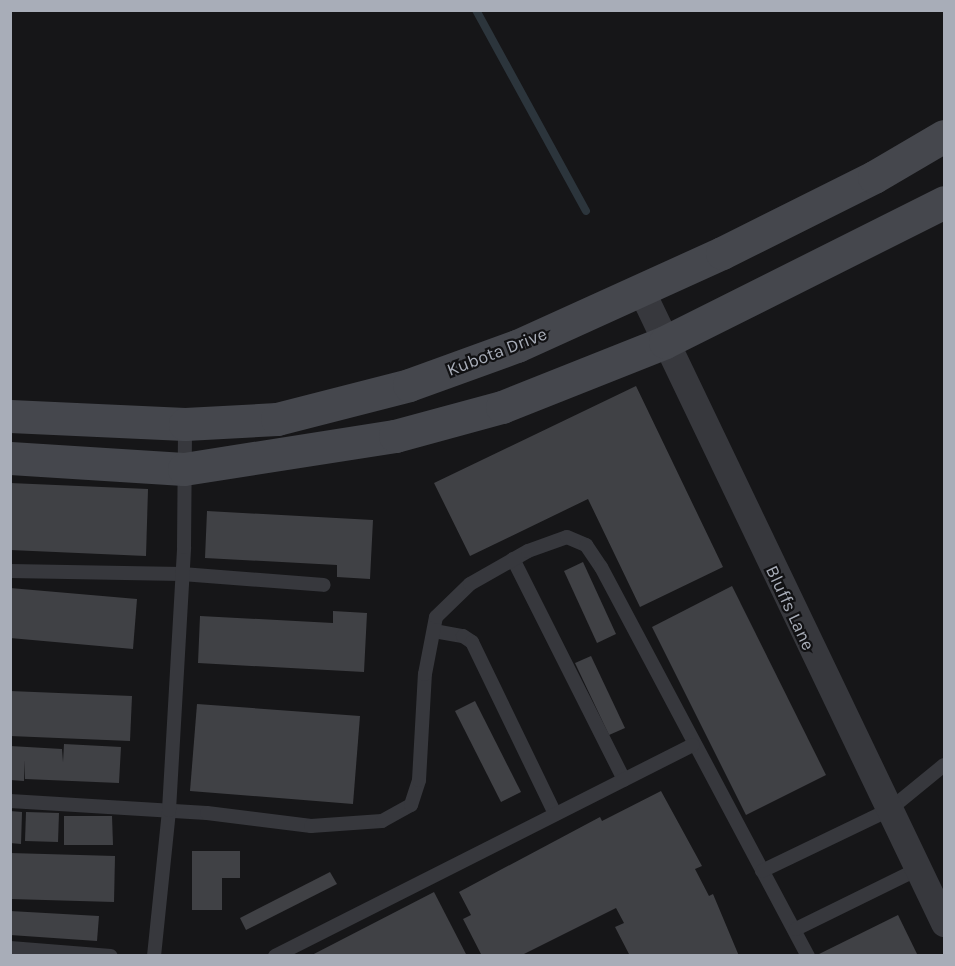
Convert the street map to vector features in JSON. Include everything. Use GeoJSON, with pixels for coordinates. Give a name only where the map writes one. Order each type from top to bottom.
{"type":"FeatureCollection","features":[{"type":"Feature","properties":{"kind":"street","name":"Kubota Drive"},"geometry":{"type":"LineString","coordinates":[[10,416],[185,424],[277,419],[409,386],[517,346],[641,290],[874,177],[945,136]]}},
{"type":"Feature","properties":{"kind":"street"},"geometry":{"type":"LineString","coordinates":[[10,459],[184,469],[395,436],[502,407],[665,342],[945,202]]}},
{"type":"Feature","properties":{"kind":"street","name":"Bluffs Lane"},"geometry":{"type":"LineString","coordinates":[[641,290],[945,923]]}},
{"type":"Feature","properties":{"kind":"lane"},"geometry":{"type":"LineString","coordinates":[[154,956],[169,810],[182,574],[185,424]]}},
{"type":"Feature","properties":{"kind":"lane"},"geometry":{"type":"LineString","coordinates":[[10,801],[169,810],[311,826],[382,821],[411,805],[424,749],[425,674],[436,617],[470,584],[513,560],[567,537],[586,545],[693,745],[796,929],[808,956]]}},
{"type":"Feature","properties":{"kind":"lane"},"geometry":{"type":"LineString","coordinates":[[513,560],[624,780]]}},
{"type":"Feature","properties":{"kind":"lane"},"geometry":{"type":"LineString","coordinates":[[10,571],[182,574],[324,585]]}},
{"type":"Feature","properties":{"kind":"lane"},"geometry":{"type":"LineString","coordinates":[[434,631],[472,642],[555,814]]}},
{"type":"Feature","properties":{"kind":"lane"},"geometry":{"type":"LineString","coordinates":[[274,956],[693,745]]}},
{"type":"Feature","properties":{"kind":"lane"},"geometry":{"type":"LineString","coordinates":[[762,871],[889,810],[945,765]]}},
{"type":"Feature","properties":{"kind":"lane"},"geometry":{"type":"LineString","coordinates":[[796,929],[918,869]]}},
{"type":"Feature","properties":{"kind":"lane"},"geometry":{"type":"LineString","coordinates":[[10,948],[111,956]]}},
{"type":"Feature","properties":{"kind":"building"},"geometry":{"type":"Polygon","coordinates":[[[636,386],[723,567],[640,607],[588,499],[470,556],[434,483],[636,386]]]}},
{"type":"Feature","properties":{"kind":"building"},"geometry":{"type":"Polygon","coordinates":[[[10,483],[148,489],[146,556],[10,550],[10,483]]]}},
{"type":"Feature","properties":{"kind":"building"},"geometry":{"type":"Polygon","coordinates":[[[207,511],[373,520],[370,579],[337,577],[337,565],[205,558],[207,511]]]}},
{"type":"Feature","properties":{"kind":"building"},"geometry":{"type":"Polygon","coordinates":[[[583,562],[616,634],[597,643],[564,571],[583,562]]]}},
{"type":"Feature","properties":{"kind":"building"},"geometry":{"type":"Polygon","coordinates":[[[732,586],[826,775],[746,815],[652,627],[732,586]]]}},
{"type":"Feature","properties":{"kind":"building"},"geometry":{"type":"Polygon","coordinates":[[[10,588],[137,599],[133,649],[10,638],[10,588]]]}},
{"type":"Feature","properties":{"kind":"building"},"geometry":{"type":"Polygon","coordinates":[[[333,611],[367,613],[364,672],[198,663],[200,616],[333,623],[333,611]]]}},
{"type":"Feature","properties":{"kind":"building"},"geometry":{"type":"Polygon","coordinates":[[[591,656],[625,728],[609,735],[575,663],[591,656]]]}},
{"type":"Feature","properties":{"kind":"building"},"geometry":{"type":"Polygon","coordinates":[[[10,691],[132,696],[130,741],[10,736],[10,691]]]}},
{"type":"Feature","properties":{"kind":"building"},"geometry":{"type":"Polygon","coordinates":[[[475,701],[521,792],[501,802],[455,711],[475,701]]]}},
{"type":"Feature","properties":{"kind":"building"},"geometry":{"type":"Polygon","coordinates":[[[197,704],[360,716],[353,804],[190,791],[197,704]]]}},
{"type":"Feature","properties":{"kind":"building"},"geometry":{"type":"Polygon","coordinates":[[[64,744],[121,747],[119,783],[25,779],[25,760],[24,781],[10,780],[10,746],[62,749],[63,762],[64,744]]]}},
{"type":"Feature","properties":{"kind":"building"},"geometry":{"type":"Polygon","coordinates":[[[661,791],[702,866],[695,869],[709,896],[713,894],[739,956],[630,956],[615,927],[624,923],[616,908],[520,956],[482,956],[463,919],[471,915],[459,892],[600,817],[602,821],[661,791]]]}},
{"type":"Feature","properties":{"kind":"building"},"geometry":{"type":"Polygon","coordinates":[[[10,811],[22,812],[21,844],[10,843],[10,811]]]}},
{"type":"Feature","properties":{"kind":"building"},"geometry":{"type":"Polygon","coordinates":[[[26,812],[59,813],[58,842],[25,841],[26,812]]]}},
{"type":"Feature","properties":{"kind":"building"},"geometry":{"type":"Polygon","coordinates":[[[64,816],[112,816],[113,845],[64,845],[64,816]]]}},
{"type":"Feature","properties":{"kind":"building"},"geometry":{"type":"Polygon","coordinates":[[[192,851],[240,851],[240,878],[222,878],[222,910],[192,910],[192,851]]]}},
{"type":"Feature","properties":{"kind":"building"},"geometry":{"type":"Polygon","coordinates":[[[10,853],[115,856],[114,902],[10,899],[10,853]]]}},
{"type":"Feature","properties":{"kind":"building"},"geometry":{"type":"Polygon","coordinates":[[[330,872],[337,884],[246,930],[240,918],[330,872]]]}},
{"type":"Feature","properties":{"kind":"building"},"geometry":{"type":"Polygon","coordinates":[[[434,892],[467,956],[310,956],[434,892]]]}},
{"type":"Feature","properties":{"kind":"building"},"geometry":{"type":"Polygon","coordinates":[[[10,911],[99,916],[97,941],[10,935],[10,911]]]}},
{"type":"Feature","properties":{"kind":"building"},"geometry":{"type":"Polygon","coordinates":[[[898,915],[918,956],[815,956],[898,915]]]}},
{"type":"Feature","properties":{"kind":"waterway"},"geometry":{"type":"LineString","coordinates":[[476,10],[586,211]]}}]}
